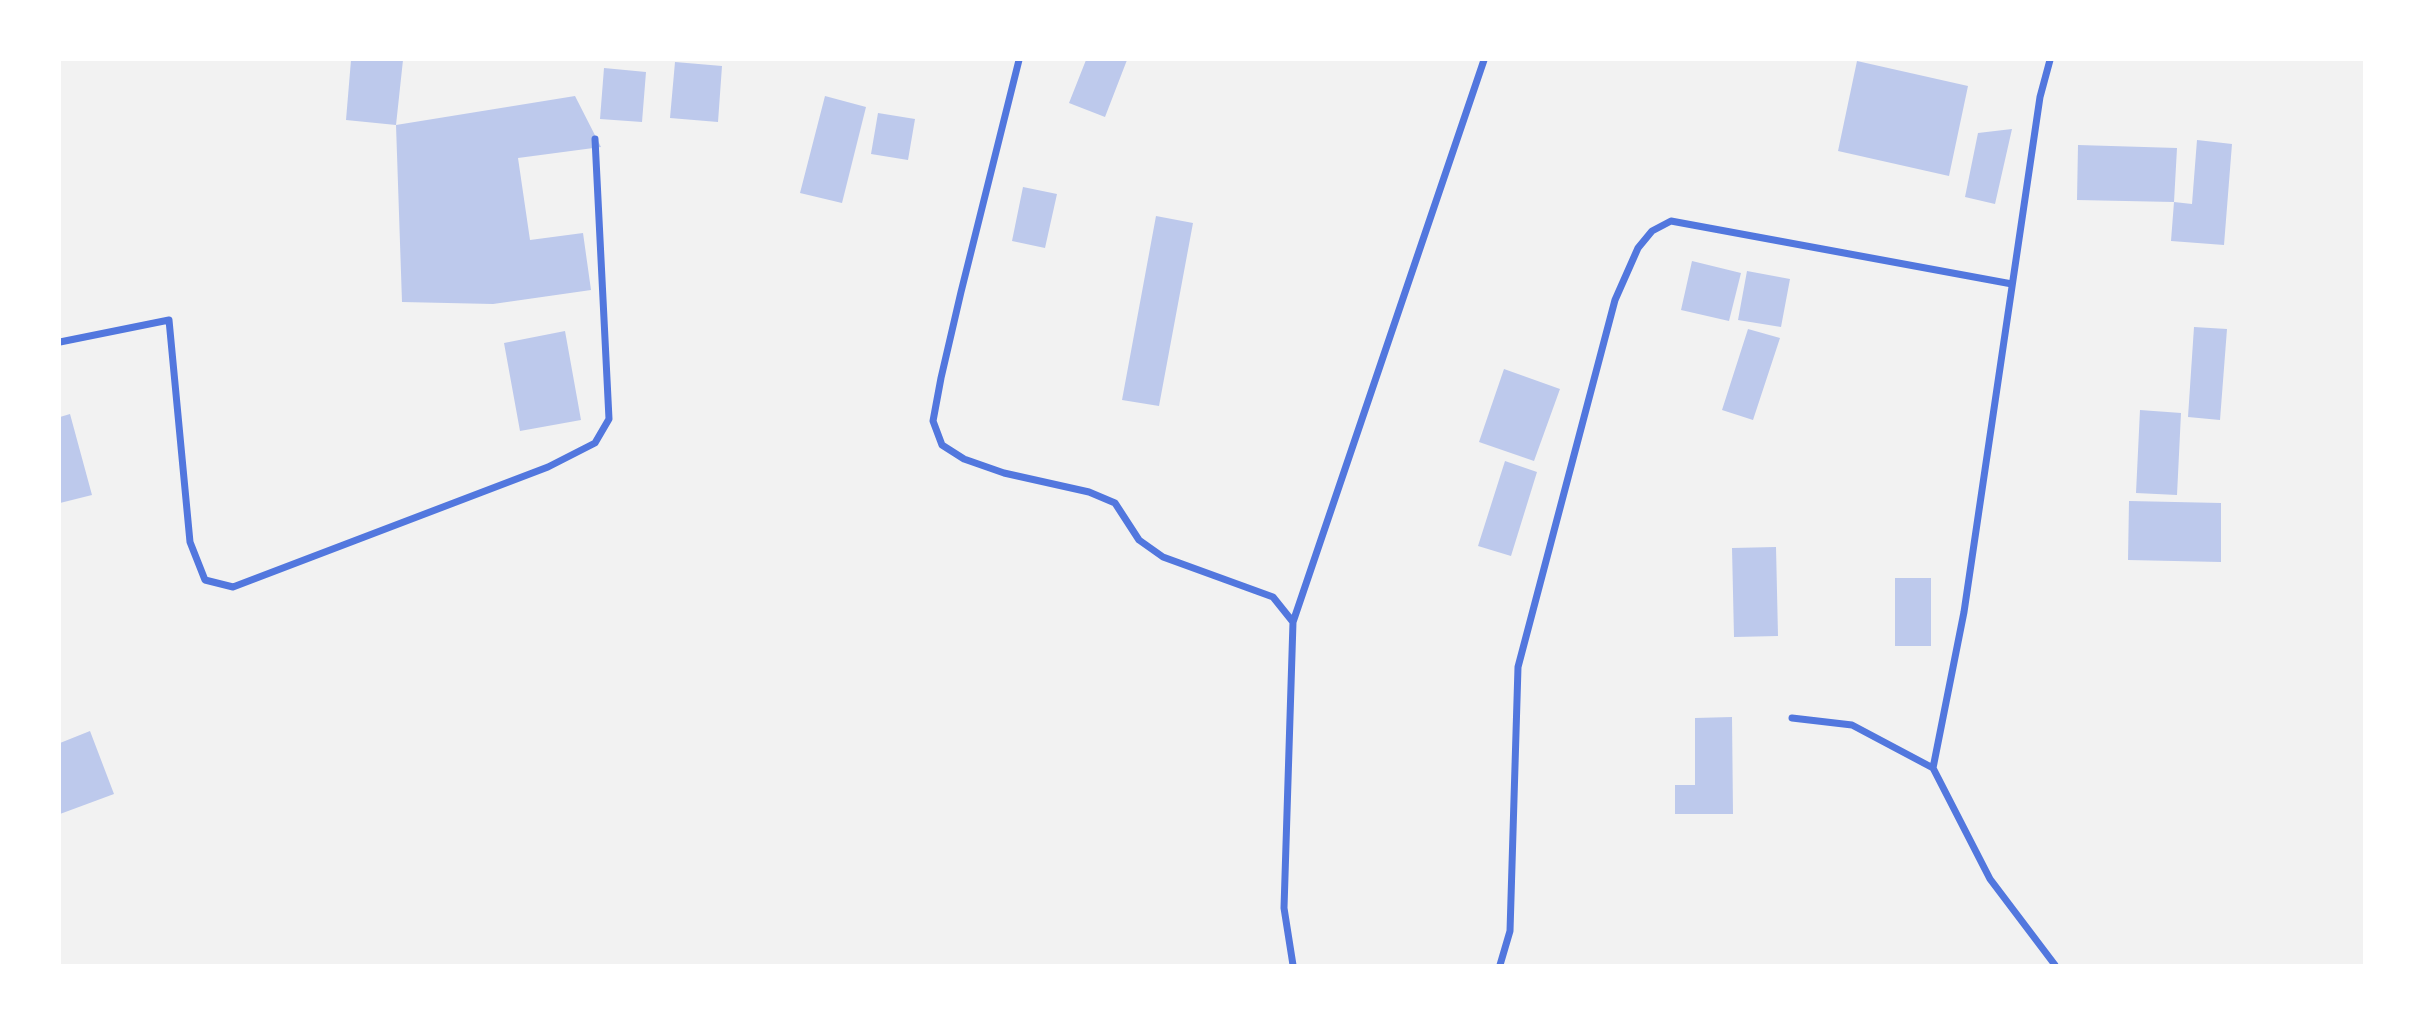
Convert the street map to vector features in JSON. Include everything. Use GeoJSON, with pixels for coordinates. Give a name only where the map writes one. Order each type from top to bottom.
{"type":"FeatureCollection","features":[{"type":"Feature","properties":{"kind":"street"},"geometry":{"type":"LineString","coordinates":[[1019,60],[941,378],[933,421],[942,445],[964,459],[1004,473],[1089,492],[1115,503],[1139,540],[1163,557],[1273,597],[1293,622]]}},
{"type":"Feature","properties":{"kind":"street"},"geometry":{"type":"LineString","coordinates":[[1293,965],[1284,908],[1293,622],[1484,60]]}},
{"type":"Feature","properties":{"kind":"street"},"geometry":{"type":"LineString","coordinates":[[1933,768],[1964,612],[2040,97],[2050,60]]}},
{"type":"Feature","properties":{"kind":"street"},"geometry":{"type":"LineString","coordinates":[[60,342],[169,320],[190,542],[205,580],[233,587],[523,477],[595,443],[609,419],[595,138]]}},
{"type":"Feature","properties":{"kind":"street"},"geometry":{"type":"LineString","coordinates":[[1500,965],[1510,931],[1518,667],[1615,300],[1638,248],[1652,231],[1671,220],[2012,284]]}},
{"type":"Feature","properties":{"kind":"street"},"geometry":{"type":"LineString","coordinates":[[1792,718],[1852,725],[1933,768],[1990,879],[2054,965]]}},
{"type":"Feature","properties":{"kind":"building"},"geometry":{"type":"Polygon","coordinates":[[[351,60],[403,60],[396,125],[346,120],[351,60]]]}},
{"type":"Feature","properties":{"kind":"building"},"geometry":{"type":"Polygon","coordinates":[[[1086,60],[1127,60],[1105,117],[1069,103],[1086,60]]]}},
{"type":"Feature","properties":{"kind":"building"},"geometry":{"type":"Polygon","coordinates":[[[1857,61],[1968,86],[1949,176],[1838,151],[1857,61]]]}},
{"type":"Feature","properties":{"kind":"building"},"geometry":{"type":"Polygon","coordinates":[[[675,62],[722,66],[718,122],[670,118],[675,62]]]}},
{"type":"Feature","properties":{"kind":"building"},"geometry":{"type":"Polygon","coordinates":[[[604,68],[646,72],[642,122],[600,119],[604,68]]]}},
{"type":"Feature","properties":{"kind":"building"},"geometry":{"type":"Polygon","coordinates":[[[575,96],[601,147],[518,158],[530,240],[583,233],[591,290],[493,304],[402,302],[396,125],[575,96]]]}},
{"type":"Feature","properties":{"kind":"building"},"geometry":{"type":"Polygon","coordinates":[[[825,96],[866,107],[842,203],[800,193],[825,96]]]}},
{"type":"Feature","properties":{"kind":"building"},"geometry":{"type":"Polygon","coordinates":[[[878,113],[915,119],[908,160],[871,154],[878,113]]]}},
{"type":"Feature","properties":{"kind":"building"},"geometry":{"type":"Polygon","coordinates":[[[2012,129],[1995,204],[1965,197],[1978,133],[2012,129]]]}},
{"type":"Feature","properties":{"kind":"building"},"geometry":{"type":"Polygon","coordinates":[[[2197,140],[2232,144],[2224,245],[2171,241],[2174,202],[2192,204],[2197,140]]]}},
{"type":"Feature","properties":{"kind":"building"},"geometry":{"type":"Polygon","coordinates":[[[2078,145],[2177,148],[2174,202],[2077,200],[2078,145]]]}},
{"type":"Feature","properties":{"kind":"building"},"geometry":{"type":"Polygon","coordinates":[[[1023,187],[1057,194],[1045,248],[1012,241],[1023,187]]]}},
{"type":"Feature","properties":{"kind":"building"},"geometry":{"type":"Polygon","coordinates":[[[1156,216],[1193,223],[1159,406],[1122,400],[1156,216]]]}},
{"type":"Feature","properties":{"kind":"building"},"geometry":{"type":"Polygon","coordinates":[[[1692,261],[1741,273],[1729,321],[1681,310],[1692,261]]]}},
{"type":"Feature","properties":{"kind":"building"},"geometry":{"type":"Polygon","coordinates":[[[1747,271],[1790,279],[1781,327],[1738,320],[1747,271]]]}},
{"type":"Feature","properties":{"kind":"building"},"geometry":{"type":"Polygon","coordinates":[[[2194,327],[2227,329],[2220,420],[2188,417],[2194,327]]]}},
{"type":"Feature","properties":{"kind":"building"},"geometry":{"type":"Polygon","coordinates":[[[1748,329],[1780,338],[1753,420],[1722,410],[1748,329]]]}},
{"type":"Feature","properties":{"kind":"building"},"geometry":{"type":"Polygon","coordinates":[[[565,331],[581,420],[520,431],[504,343],[565,331]]]}},
{"type":"Feature","properties":{"kind":"building"},"geometry":{"type":"Polygon","coordinates":[[[1504,369],[1560,389],[1534,461],[1479,442],[1504,369]]]}},
{"type":"Feature","properties":{"kind":"building"},"geometry":{"type":"Polygon","coordinates":[[[2140,410],[2181,413],[2177,495],[2136,493],[2140,410]]]}},
{"type":"Feature","properties":{"kind":"building"},"geometry":{"type":"Polygon","coordinates":[[[70,414],[92,495],[60,503],[60,417],[70,414]]]}},
{"type":"Feature","properties":{"kind":"building"},"geometry":{"type":"Polygon","coordinates":[[[1505,461],[1537,472],[1511,556],[1478,546],[1505,461]]]}},
{"type":"Feature","properties":{"kind":"building"},"geometry":{"type":"Polygon","coordinates":[[[2129,501],[2221,503],[2221,562],[2128,560],[2129,501]]]}},
{"type":"Feature","properties":{"kind":"building"},"geometry":{"type":"Polygon","coordinates":[[[1776,547],[1778,636],[1734,637],[1732,548],[1776,547]]]}},
{"type":"Feature","properties":{"kind":"building"},"geometry":{"type":"Polygon","coordinates":[[[1895,578],[1931,578],[1931,646],[1895,646],[1895,578]]]}},
{"type":"Feature","properties":{"kind":"building"},"geometry":{"type":"Polygon","coordinates":[[[1732,717],[1733,814],[1675,814],[1675,785],[1695,785],[1695,718],[1732,717]]]}},
{"type":"Feature","properties":{"kind":"building"},"geometry":{"type":"Polygon","coordinates":[[[90,731],[114,794],[60,814],[60,743],[90,731]]]}}]}
